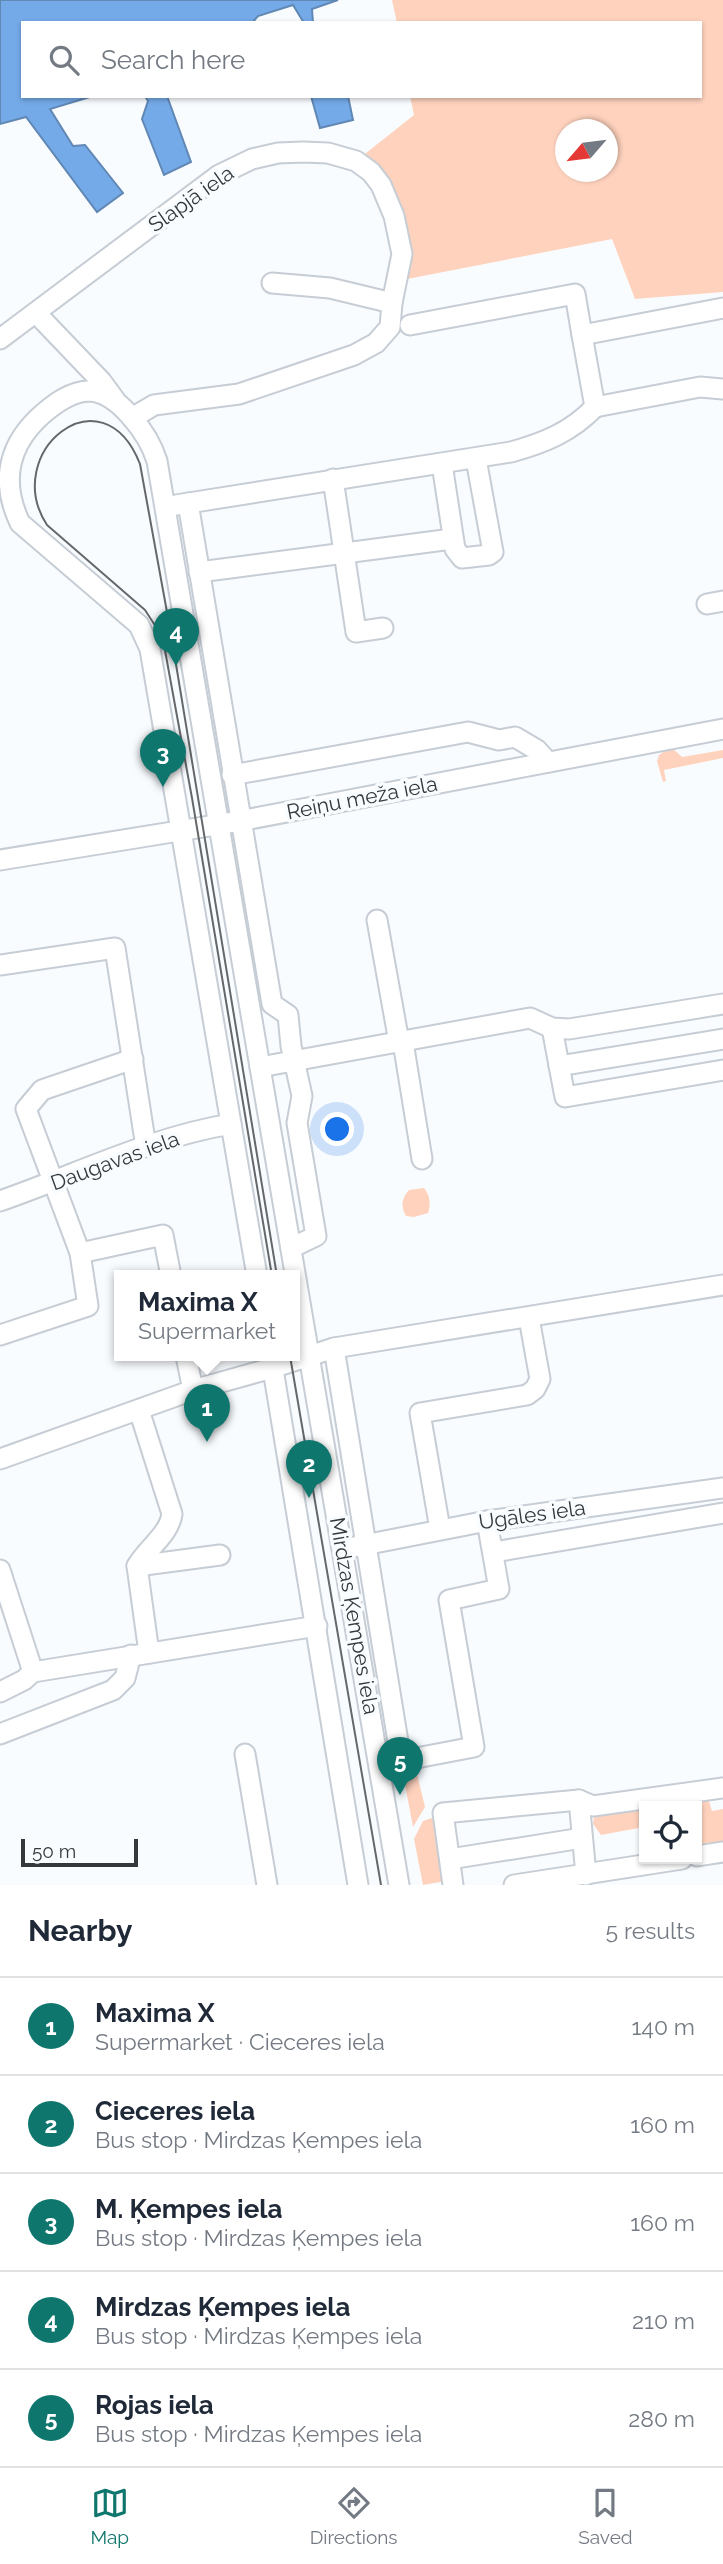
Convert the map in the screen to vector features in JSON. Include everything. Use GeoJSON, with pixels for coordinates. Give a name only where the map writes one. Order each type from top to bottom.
{"type":"FeatureCollection","features":[{"type":"Feature","properties":{"kind":"street","name":"Slapjā iela"},"geometry":{"type":"LineString","coordinates":[[0,339],[219,175],[252,159],[278,153],[328,153],[356,161],[371,172],[394,216],[402,254],[390,327],[376,343],[354,355],[239,394],[154,405],[126,412]]}},
{"type":"Feature","properties":{"kind":"street"},"geometry":{"type":"LineString","coordinates":[[272,283],[330,288],[392,303]]}},
{"type":"Feature","properties":{"kind":"street"},"geometry":{"type":"LineString","coordinates":[[410,326],[575,294],[596,407]]}},
{"type":"Feature","properties":{"kind":"street"},"geometry":{"type":"LineString","coordinates":[[582,335],[723,309]]}},
{"type":"Feature","properties":{"kind":"street","name":"Mirdzas Ķempes iela"},"geometry":{"type":"LineString","coordinates":[[36,313],[101,381],[144,432],[154,451],[294,1270]]}},
{"type":"Feature","properties":{"kind":"street"},"geometry":{"type":"LineString","coordinates":[[70,350],[78,370],[74,394]]}},
{"type":"Feature","properties":{"kind":"street"},"geometry":{"type":"LineString","coordinates":[[165,507],[511,452],[548,441],[582,421],[596,407],[700,387],[723,389]]}},
{"type":"Feature","properties":{"kind":"street"},"geometry":{"type":"LineString","coordinates":[[126,412],[102,394],[87,391],[74,394],[44,413],[17,441],[6,462],[3,484],[8,505],[20,523],[144,632],[150,649],[256,1270]]}},
{"type":"Feature","properties":{"kind":"street"},"geometry":{"type":"LineString","coordinates":[[442,464],[452,539],[462,558],[489,555],[493,552],[476,459]]}},
{"type":"Feature","properties":{"kind":"street"},"geometry":{"type":"LineString","coordinates":[[333,479],[356,632],[383,628]]}},
{"type":"Feature","properties":{"kind":"street"},"geometry":{"type":"LineString","coordinates":[[188,503],[272,1004],[288,1014],[302,1096],[297,1123],[316,1236],[291,1248]]}},
{"type":"Feature","properties":{"kind":"street"},"geometry":{"type":"LineString","coordinates":[[199,572],[452,539]]}},
{"type":"Feature","properties":{"kind":"street","name":"Reiņu meža iela"},"geometry":{"type":"LineString","coordinates":[[0,860],[218,825],[723,729]]}},
{"type":"Feature","properties":{"kind":"street"},"geometry":{"type":"LineString","coordinates":[[232,775],[468,732],[499,740],[515,737],[537,750],[548,762]]}},
{"type":"Feature","properties":{"kind":"street"},"geometry":{"type":"LineString","coordinates":[[377,920],[422,1159]]}},
{"type":"Feature","properties":{"kind":"street"},"geometry":{"type":"LineString","coordinates":[[0,965],[115,948],[146,1147]]}},
{"type":"Feature","properties":{"kind":"street"},"geometry":{"type":"LineString","coordinates":[[260,1067],[530,1018],[552,1028],[569,1029],[723,1004]]}},
{"type":"Feature","properties":{"kind":"street"},"geometry":{"type":"LineString","coordinates":[[552,1028],[565,1097],[723,1070]]}},
{"type":"Feature","properties":{"kind":"street"},"geometry":{"type":"LineString","coordinates":[[559,1066],[723,1039]]}},
{"type":"Feature","properties":{"kind":"street"},"geometry":{"type":"LineString","coordinates":[[0,1335],[88,1306],[80,1253],[26,1109],[41,1090],[132,1059]]}},
{"type":"Feature","properties":{"kind":"street","name":"Daugavas iela"},"geometry":{"type":"LineString","coordinates":[[1,1205],[146,1147],[231,1124]]}},
{"type":"Feature","properties":{"kind":"street"},"geometry":{"type":"LineString","coordinates":[[80,1253],[163,1235],[170,1270]]}},
{"type":"Feature","properties":{"kind":"street"},"geometry":{"type":"LineString","coordinates":[[300,1358],[334,1348],[723,1285]]}},
{"type":"Feature","properties":{"kind":"street","name":"Mirdzas Ķempes iela"},"geometry":{"type":"LineString","coordinates":[[300,1306],[399,1885]]}},
{"type":"Feature","properties":{"kind":"street"},"geometry":{"type":"LineString","coordinates":[[440,1530],[420,1413],[527,1395],[536,1389],[540,1379],[529,1318]]}},
{"type":"Feature","properties":{"kind":"street"},"geometry":{"type":"LineString","coordinates":[[334,1348],[401,1760]]}},
{"type":"Feature","properties":{"kind":"street"},"geometry":{"type":"LineString","coordinates":[[187,1361],[193,1390]]}},
{"type":"Feature","properties":{"kind":"street"},"geometry":{"type":"LineString","coordinates":[[0,1459],[272,1362]]}},
{"type":"Feature","properties":{"kind":"street","name":"Mirdzas Ķempes iela"},"geometry":{"type":"LineString","coordinates":[[272,1362],[358,1885]]}},
{"type":"Feature","properties":{"kind":"street"},"geometry":{"type":"LineString","coordinates":[[0,1734],[113,1690],[125,1678],[140,1654],[136,1566],[170,1525],[172,1514],[139,1410]]}},
{"type":"Feature","properties":{"kind":"street","name":"Ugāles iela"},"geometry":{"type":"LineString","coordinates":[[343,1549],[487,1521],[723,1488]]}},
{"type":"Feature","properties":{"kind":"street"},"geometry":{"type":"LineString","coordinates":[[673,1496],[676,1521]]}},
{"type":"Feature","properties":{"kind":"street"},"geometry":{"type":"LineString","coordinates":[[494,1552],[723,1513]]}},
{"type":"Feature","properties":{"kind":"street"},"geometry":{"type":"LineString","coordinates":[[378,1764],[474,1747],[449,1600],[499,1589],[487,1521]]}},
{"type":"Feature","properties":{"kind":"street"},"geometry":{"type":"LineString","coordinates":[[136,1566],[220,1555]]}},
{"type":"Feature","properties":{"kind":"street"},"geometry":{"type":"LineString","coordinates":[[0,1570],[5,1600],[33,1672]]}},
{"type":"Feature","properties":{"kind":"street"},"geometry":{"type":"LineString","coordinates":[[0,1692],[24,1680],[33,1672],[317,1626]]}},
{"type":"Feature","properties":{"kind":"street"},"geometry":{"type":"LineString","coordinates":[[245,1754],[267,1885]]}},
{"type":"Feature","properties":{"kind":"street"},"geometry":{"type":"LineString","coordinates":[[453,1885],[443,1813],[579,1800],[593,1806],[723,1788]]}},
{"type":"Feature","properties":{"kind":"street"},"geometry":{"type":"LineString","coordinates":[[579,1800],[586,1875]]}},
{"type":"Feature","properties":{"kind":"street"},"geometry":{"type":"LineString","coordinates":[[450,1859],[582,1838]]}},
{"type":"Feature","properties":{"kind":"street"},"geometry":{"type":"LineString","coordinates":[[702,1855],[723,1852]]}},
{"type":"Feature","properties":{"kind":"street"},"geometry":{"type":"LineString","coordinates":[[514,1885],[557,1882],[652,1864]]}},
{"type":"Feature","properties":{"kind":"shaded area"},"geometry":{"type":"Polygon","coordinates":[[[392,0],[723,0],[723,292],[635,299],[612,239],[397,281],[394,216],[356,161],[414,115],[410,98],[702,98],[702,21],[397,21],[392,0]]]}},
{"type":"Feature","properties":{"kind":"shaded area"},"geometry":{"type":"Polygon","coordinates":[[[671,747],[682,757],[723,750],[723,758],[664,770],[666,781],[663,782],[657,761],[659,755],[671,747]]]}},
{"type":"Feature","properties":{"kind":"shaded area"},"geometry":{"type":"Polygon","coordinates":[[[424,1188],[429,1200],[428,1213],[406,1216],[403,1199],[409,1190],[424,1188]]]}},
{"type":"Feature","properties":{"kind":"shaded area"},"geometry":{"type":"Polygon","coordinates":[[[415,1766],[425,1807],[413,1827],[402,1768],[415,1766]]]}},
{"type":"Feature","properties":{"kind":"shaded area"},"geometry":{"type":"Polygon","coordinates":[[[708,1798],[712,1811],[723,1809],[723,1842],[702,1845],[702,1801],[691,1801],[708,1798]]]}},
{"type":"Feature","properties":{"kind":"shaded area"},"geometry":{"type":"Polygon","coordinates":[[[639,1808],[639,1828],[601,1835],[593,1824],[594,1817],[602,1813],[639,1808]]]}},
{"type":"Feature","properties":{"kind":"shaded area"},"geometry":{"type":"Polygon","coordinates":[[[435,1817],[446,1881],[423,1885],[414,1839],[423,1821],[435,1817]]]}},
{"type":"Feature","properties":{"kind":"water"},"geometry":{"type":"Polygon","coordinates":[[[0,0],[338,0],[312,9],[313,21],[303,21],[293,5],[258,16],[254,21],[21,21],[21,98],[86,98],[50,109],[73,146],[85,145],[123,193],[97,212],[26,117],[0,124],[0,0]]]}},
{"type":"Feature","properties":{"kind":"water"},"geometry":{"type":"Polygon","coordinates":[[[146,98],[168,98],[191,162],[164,175],[142,119],[148,101],[146,98]]]}},
{"type":"Feature","properties":{"kind":"water"},"geometry":{"type":"Polygon","coordinates":[[[312,98],[348,98],[353,120],[320,128],[312,98]]]}},
{"type":"Feature","properties":{"kind":"tram line"},"geometry":{"type":"LineString","coordinates":[[271,1270],[164,645],[145,610],[47,525],[36,498],[36,472],[46,449],[62,432],[81,422],[103,423],[123,436],[140,464],[171,634],[276,1270]]}},
{"type":"Feature","properties":{"kind":"tram line"},"geometry":{"type":"LineString","coordinates":[[291,1361],[381,1885]]}},
{"type":"Feature","properties":{"kind":"place","name":"Mirdzas Ķempes iela"},"geometry":{"type":"Point","coordinates":[176,666]}},
{"type":"Feature","properties":{"kind":"place","name":"M. Ķempes iela"},"geometry":{"type":"Point","coordinates":[163,787]}},
{"type":"Feature","properties":{"kind":"place","name":"Maxima X"},"geometry":{"type":"Point","coordinates":[207,1442]}},
{"type":"Feature","properties":{"kind":"place","name":"Cieceres iela"},"geometry":{"type":"Point","coordinates":[309,1498]}},
{"type":"Feature","properties":{"kind":"place","name":"Rojas iela"},"geometry":{"type":"Point","coordinates":[400,1795]}}]}
